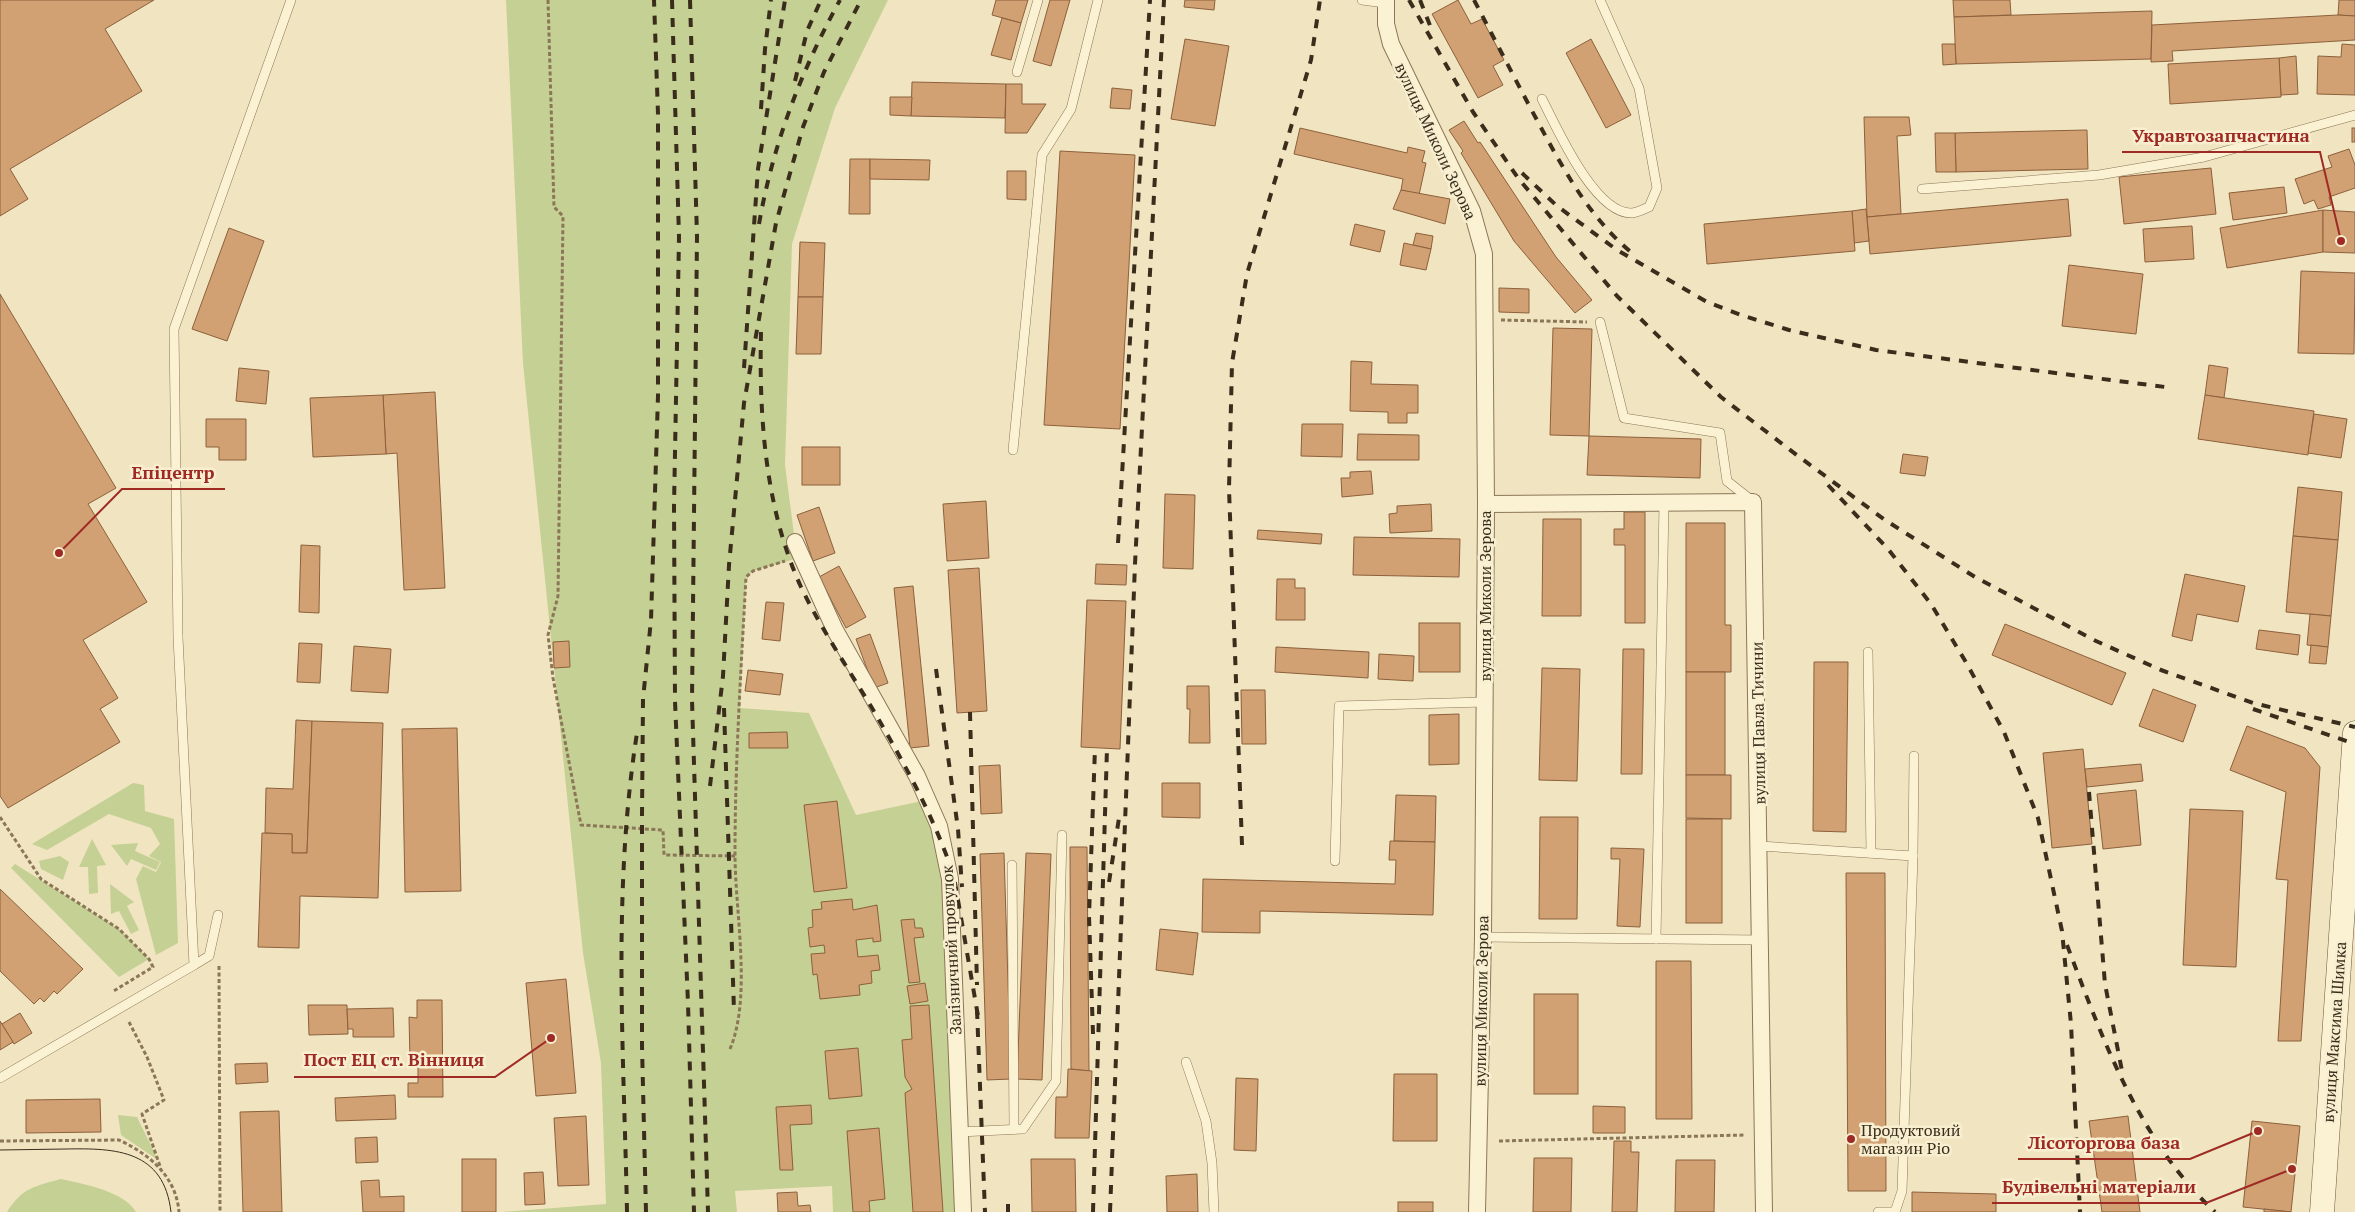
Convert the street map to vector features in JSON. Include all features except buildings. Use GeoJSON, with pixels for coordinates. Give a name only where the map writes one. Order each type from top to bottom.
{"type":"FeatureCollection","features":[{"type":"Feature","properties":{"kind":"main road","name":"вулиця Максима Шимка"},"geometry":{"type":"LineString","coordinates":[[2322,1212],[2351,858],[2355,733]]}},
{"type":"Feature","properties":{"kind":"street","name":"вулиця Миколи Зерова"},"geometry":{"type":"LineString","coordinates":[[1385,1],[1386,24],[1391,44],[1472,211],[1484,254],[1485,702],[1483,937],[1477,1212]]}},
{"type":"Feature","properties":{"kind":"street"},"geometry":{"type":"LineString","coordinates":[[1486,504],[1753,502]]}},
{"type":"Feature","properties":{"kind":"street","name":"вулиця Павла Тичини"},"geometry":{"type":"LineString","coordinates":[[1753,502],[1762,940],[1764,1212]]}},
{"type":"Feature","properties":{"kind":"street","name":"Залізничний провулок"},"geometry":{"type":"LineString","coordinates":[[798,550],[835,630],[918,776],[939,826],[950,878],[963,1212]]}},
{"type":"Feature","properties":{"kind":"lane"},"geometry":{"type":"LineString","coordinates":[[194,965],[178,638],[174,329],[291,0]]}},
{"type":"Feature","properties":{"kind":"lane"},"geometry":{"type":"LineString","coordinates":[[1017,72],[1038,0]]}},
{"type":"Feature","properties":{"kind":"lane"},"geometry":{"type":"LineString","coordinates":[[1013,450],[1042,156],[1071,109],[1098,0]]}},
{"type":"Feature","properties":{"kind":"lane"},"geometry":{"type":"LineString","coordinates":[[1362,0],[1385,1]]}},
{"type":"Feature","properties":{"kind":"lane"},"geometry":{"type":"LineString","coordinates":[[1542,99],[1580,171],[1599,195],[1615,208],[1632,213],[1649,207],[1657,188],[1639,88],[1600,0]]}},
{"type":"Feature","properties":{"kind":"lane"},"geometry":{"type":"LineString","coordinates":[[1922,189],[2099,175],[2204,157],[2355,115]]}},
{"type":"Feature","properties":{"kind":"lane"},"geometry":{"type":"LineString","coordinates":[[1600,322],[1624,418],[1720,433],[1727,481],[1753,502]]}},
{"type":"Feature","properties":{"kind":"lane"},"geometry":{"type":"LineString","coordinates":[[1656,939],[1664,503]]}},
{"type":"Feature","properties":{"kind":"lane"},"geometry":{"type":"LineString","coordinates":[[1868,652],[1871,853]]}},
{"type":"Feature","properties":{"kind":"lane"},"geometry":{"type":"LineString","coordinates":[[1335,861],[1339,706],[1485,702]]}},
{"type":"Feature","properties":{"kind":"lane"},"geometry":{"type":"LineString","coordinates":[[1878,1212],[1895,1212],[1902,1192],[1913,856],[1914,756]]}},
{"type":"Feature","properties":{"kind":"lane"},"geometry":{"type":"LineString","coordinates":[[959,1132],[1023,1129],[1056,1080],[1062,835]]}},
{"type":"Feature","properties":{"kind":"lane"},"geometry":{"type":"LineString","coordinates":[[1760,846],[1913,856]]}},
{"type":"Feature","properties":{"kind":"lane"},"geometry":{"type":"LineString","coordinates":[[1012,865],[1014,1129]]}},
{"type":"Feature","properties":{"kind":"lane"},"geometry":{"type":"LineString","coordinates":[[0,1078],[209,956],[218,914]]}},
{"type":"Feature","properties":{"kind":"lane"},"geometry":{"type":"LineString","coordinates":[[1483,937],[1762,940]]}},
{"type":"Feature","properties":{"kind":"lane"},"geometry":{"type":"LineString","coordinates":[[1186,1062],[1206,1121],[1212,1163],[1214,1212]]}},
{"type":"Feature","properties":{"kind":"path"},"geometry":{"type":"LineString","coordinates":[[548,0],[554,207],[563,216],[558,596],[548,635],[553,678],[581,824],[663,830],[664,855],[735,856]]}},
{"type":"Feature","properties":{"kind":"path"},"geometry":{"type":"LineString","coordinates":[[1485,319],[1600,322]]}},
{"type":"Feature","properties":{"kind":"path"},"geometry":{"type":"LineString","coordinates":[[730,1049],[737,1032],[741,998],[735,856],[746,578],[753,571],[798,550]]}},
{"type":"Feature","properties":{"kind":"path"},"geometry":{"type":"LineString","coordinates":[[0,817],[41,878],[118,929],[149,959],[153,967],[112,992]]}},
{"type":"Feature","properties":{"kind":"path"},"geometry":{"type":"LineString","coordinates":[[209,956],[221,967],[220,1212]]}},
{"type":"Feature","properties":{"kind":"path"},"geometry":{"type":"LineString","coordinates":[[129,1022],[147,1057],[164,1100],[142,1114],[161,1169],[178,1197],[179,1212]]}},
{"type":"Feature","properties":{"kind":"path"},"geometry":{"type":"LineString","coordinates":[[1499,1141],[1764,1134]]}},
{"type":"Feature","properties":{"kind":"path"},"geometry":{"type":"LineString","coordinates":[[0,1141],[119,1140],[136,1148],[161,1169]]}},
{"type":"Feature","properties":{"kind":"green space"},"geometry":{"type":"Polygon","coordinates":[[[506,0],[888,0],[835,108],[792,244],[785,465],[795,542],[802,557],[753,571],[746,578],[740,708],[809,713],[856,815],[927,800],[940,831],[963,1212],[833,1212],[832,1186],[735,1191],[737,1212],[501,1212],[606,1204],[601,1063],[583,953],[523,363],[506,0]]]}},
{"type":"Feature","properties":{"kind":"green space"},"geometry":{"type":"Polygon","coordinates":[[[133,783],[144,785],[145,811],[174,819],[178,943],[156,955],[136,879],[143,866],[156,872],[161,862],[149,856],[160,844],[151,828],[109,814],[47,850],[32,844],[133,783]]]}},
{"type":"Feature","properties":{"kind":"green space"},"geometry":{"type":"Polygon","coordinates":[[[92,839],[106,865],[97,866],[98,893],[89,894],[88,867],[79,867],[92,839]]]}},
{"type":"Feature","properties":{"kind":"green space"},"geometry":{"type":"Polygon","coordinates":[[[138,843],[135,851],[160,862],[156,870],[131,859],[127,866],[111,845],[138,843]]]}},
{"type":"Feature","properties":{"kind":"green space"},"geometry":{"type":"Polygon","coordinates":[[[60,856],[69,862],[63,880],[41,869],[39,861],[60,856]]]}},
{"type":"Feature","properties":{"kind":"green space"},"geometry":{"type":"Polygon","coordinates":[[[15,864],[119,929],[149,959],[119,977],[11,868],[15,864]]]}},
{"type":"Feature","properties":{"kind":"green space"},"geometry":{"type":"Polygon","coordinates":[[[110,884],[134,902],[127,906],[139,930],[131,934],[119,911],[111,914],[110,884]]]}},
{"type":"Feature","properties":{"kind":"green space"},"geometry":{"type":"Polygon","coordinates":[[[118,1115],[137,1117],[158,1160],[121,1135],[118,1115]]]}},
{"type":"Feature","properties":{"kind":"green space"},"geometry":{"type":"Polygon","coordinates":[[[61,1179],[91,1186],[113,1194],[130,1205],[136,1212],[7,1212],[18,1198],[30,1189],[61,1179]]]}},
{"type":"Feature","properties":{"kind":"tram line"},"geometry":{"type":"LineString","coordinates":[[0,1150],[85,1149],[119,1152],[135,1157],[148,1165],[159,1176],[167,1191],[171,1212]]}},
{"type":"Feature","properties":{"kind":"railway"},"geometry":{"type":"LineString","coordinates":[[646,1212],[642,1046],[642,815],[643,699],[651,620],[658,396],[658,114],[654,0]]}},
{"type":"Feature","properties":{"kind":"railway"},"geometry":{"type":"LineString","coordinates":[[672,0],[679,237],[674,506],[675,701],[688,1003],[694,1212]]}},
{"type":"Feature","properties":{"kind":"railway"},"geometry":{"type":"LineString","coordinates":[[690,0],[697,236],[692,700],[708,1212]]}},
{"type":"Feature","properties":{"kind":"railway"},"geometry":{"type":"LineString","coordinates":[[761,109],[771,0]]}},
{"type":"Feature","properties":{"kind":"railway"},"geometry":{"type":"LineString","coordinates":[[744,368],[758,169],[785,0]]}},
{"type":"Feature","properties":{"kind":"railway"},"geometry":{"type":"LineString","coordinates":[[795,81],[807,31],[821,0]]}},
{"type":"Feature","properties":{"kind":"railway"},"geometry":{"type":"LineString","coordinates":[[759,224],[772,165],[790,109],[813,54],[840,0]]}},
{"type":"Feature","properties":{"kind":"railway"},"geometry":{"type":"LineString","coordinates":[[710,786],[723,676],[729,565],[744,403],[776,223],[803,127],[824,72],[861,0]]}},
{"type":"Feature","properties":{"kind":"railway"},"geometry":{"type":"LineString","coordinates":[[1118,543],[1150,0]]}},
{"type":"Feature","properties":{"kind":"railway"},"geometry":{"type":"LineString","coordinates":[[1110,1212],[1135,564],[1164,0]]}},
{"type":"Feature","properties":{"kind":"railway"},"geometry":{"type":"LineString","coordinates":[[1242,845],[1229,489],[1232,363],[1247,274],[1311,60],[1320,0]]}},
{"type":"Feature","properties":{"kind":"railway"},"geometry":{"type":"LineString","coordinates":[[1409,0],[1473,112],[1518,178],[1617,296],[1721,397],[1885,520],[1975,577],[2096,641],[2161,670],[2253,703],[2355,727]]}},
{"type":"Feature","properties":{"kind":"railway"},"geometry":{"type":"LineString","coordinates":[[1420,0],[1431,28]]}},
{"type":"Feature","properties":{"kind":"railway"},"geometry":{"type":"LineString","coordinates":[[1474,0],[1541,129],[1563,167],[1601,222],[1632,253]]}},
{"type":"Feature","properties":{"kind":"railway"},"geometry":{"type":"LineString","coordinates":[[1522,173],[1557,206],[1617,250],[1707,302],[1741,315],[1789,330],[1876,350],[2173,388]]}},
{"type":"Feature","properties":{"kind":"railway"},"geometry":{"type":"LineString","coordinates":[[761,332],[763,429],[772,494],[779,526],[789,557],[809,603],[895,748],[938,833],[954,877],[978,1016]]}},
{"type":"Feature","properties":{"kind":"railway"},"geometry":{"type":"LineString","coordinates":[[1828,485],[1888,549],[1931,604],[1967,664],[2004,732],[2038,818],[2062,931],[2071,1024],[2080,1212]]}},
{"type":"Feature","properties":{"kind":"railway"},"geometry":{"type":"LineString","coordinates":[[936,669],[958,829],[962,887]]}},
{"type":"Feature","properties":{"kind":"railway"},"geometry":{"type":"LineString","coordinates":[[724,708],[734,1011]]}},
{"type":"Feature","properties":{"kind":"railway"},"geometry":{"type":"LineString","coordinates":[[2253,709],[2355,744]]}},
{"type":"Feature","properties":{"kind":"railway"},"geometry":{"type":"LineString","coordinates":[[970,712],[977,985]]}},
{"type":"Feature","properties":{"kind":"railway"},"geometry":{"type":"LineString","coordinates":[[627,1212],[622,1032],[622,913],[624,853],[637,733]]}},
{"type":"Feature","properties":{"kind":"railway"},"geometry":{"type":"LineString","coordinates":[[1093,1034],[1089,916],[1095,748]]}},
{"type":"Feature","properties":{"kind":"railway"},"geometry":{"type":"LineString","coordinates":[[1093,1212],[1107,748]]}},
{"type":"Feature","properties":{"kind":"railway"},"geometry":{"type":"LineString","coordinates":[[2089,792],[2105,984],[2122,1071]]}},
{"type":"Feature","properties":{"kind":"railway"},"geometry":{"type":"LineString","coordinates":[[1109,882],[1119,818]]}},
{"type":"Feature","properties":{"kind":"railway"},"geometry":{"type":"LineString","coordinates":[[2067,945],[2110,1053],[2144,1121],[2165,1154],[2188,1184],[2215,1212]]}},
{"type":"Feature","properties":{"kind":"railway"},"geometry":{"type":"LineString","coordinates":[[977,1010],[985,1212]]}},
{"type":"Feature","properties":{"kind":"railway"},"geometry":{"type":"LineString","coordinates":[[1008,1204],[1008,1212]]}},
{"type":"Feature","properties":{"kind":"place","name":"Укравтозапчастина"},"geometry":{"type":"Point","coordinates":[2341,241]}},
{"type":"Feature","properties":{"kind":"place","name":"Епіцентр"},"geometry":{"type":"Point","coordinates":[59,553]}},
{"type":"Feature","properties":{"kind":"place","name":"Пост ЕЦ ст. Вінниця"},"geometry":{"type":"Point","coordinates":[551,1038]}},
{"type":"Feature","properties":{"kind":"place","name":"Лісоторгова база"},"geometry":{"type":"Point","coordinates":[2258,1131]}},
{"type":"Feature","properties":{"kind":"place","name":"Продуктовий магазин Ріо"},"geometry":{"type":"Point","coordinates":[1851,1139]}},
{"type":"Feature","properties":{"kind":"place","name":"Будівельні матеріали"},"geometry":{"type":"Point","coordinates":[2292,1169]}}]}
